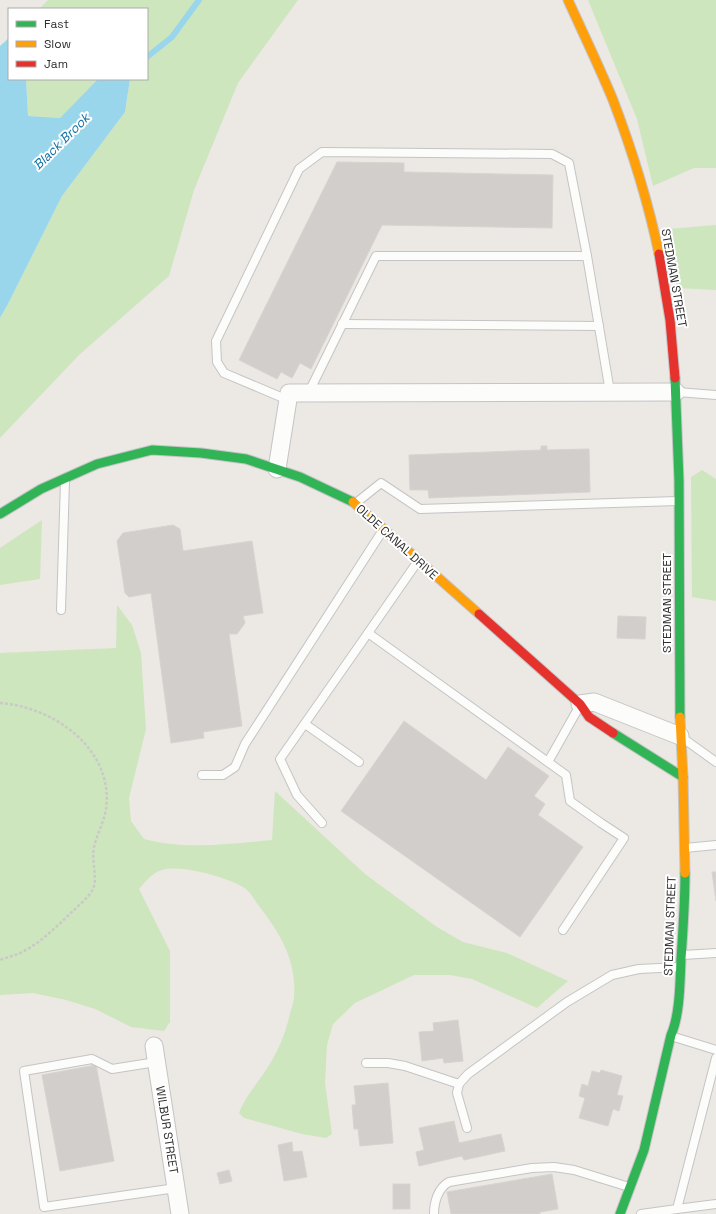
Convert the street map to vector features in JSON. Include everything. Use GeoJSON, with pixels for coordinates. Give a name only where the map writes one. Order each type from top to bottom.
{"type":"FeatureCollection","features":[{"type":"Feature","properties":{"kind":"main road","name":"STEDMAN STREET"},"geometry":{"type":"LineString","coordinates":[[568,0],[604,80],[642,185],[660,256],[666,290],[674,358],[676,392],[679,501],[680,736],[683,777],[685,895],[680,986],[674,1028],[670,1036],[644,1150],[620,1214]]}},
{"type":"Feature","properties":{"kind":"main road","name":"OLDE CANAL DRIVE"},"geometry":{"type":"LineString","coordinates":[[0,514],[41,489],[97,464],[152,450],[201,453],[246,459],[300,477],[355,503],[580,704],[589,717],[683,777]]}},
{"type":"Feature","properties":{"kind":"street"},"geometry":{"type":"LineString","coordinates":[[277,469],[289,394],[676,392]]}},
{"type":"Feature","properties":{"kind":"street"},"geometry":{"type":"LineString","coordinates":[[580,704],[594,702],[680,736]]}},
{"type":"Feature","properties":{"kind":"street","name":"WILBUR STREET"},"geometry":{"type":"LineString","coordinates":[[155,1054],[180,1214]]}},
{"type":"Feature","properties":{"kind":"lane"},"geometry":{"type":"LineString","coordinates":[[288,400],[224,373],[217,362],[216,341],[299,169],[322,152],[552,154],[569,164],[587,256],[610,392]]}},
{"type":"Feature","properties":{"kind":"lane"},"geometry":{"type":"LineString","coordinates":[[308,394],[376,256],[587,256]]}},
{"type":"Feature","properties":{"kind":"lane"},"geometry":{"type":"LineString","coordinates":[[342,324],[598,326]]}},
{"type":"Feature","properties":{"kind":"lane"},"geometry":{"type":"LineString","coordinates":[[676,392],[716,395]]}},
{"type":"Feature","properties":{"kind":"lane"},"geometry":{"type":"LineString","coordinates":[[61,610],[65,479]]}},
{"type":"Feature","properties":{"kind":"lane"},"geometry":{"type":"LineString","coordinates":[[355,503],[380,483],[420,509],[679,501]]}},
{"type":"Feature","properties":{"kind":"lane"},"geometry":{"type":"LineString","coordinates":[[202,775],[222,775],[235,767],[245,744],[383,529]]}},
{"type":"Feature","properties":{"kind":"lane"},"geometry":{"type":"LineString","coordinates":[[322,822],[297,795],[280,759],[418,560]]}},
{"type":"Feature","properties":{"kind":"lane"},"geometry":{"type":"LineString","coordinates":[[368,633],[566,775],[570,801],[624,838],[563,930]]}},
{"type":"Feature","properties":{"kind":"lane"},"geometry":{"type":"LineString","coordinates":[[548,762],[576,714],[580,704]]}},
{"type":"Feature","properties":{"kind":"lane"},"geometry":{"type":"LineString","coordinates":[[305,724],[359,762]]}},
{"type":"Feature","properties":{"kind":"lane"},"geometry":{"type":"LineString","coordinates":[[680,736],[716,762]]}},
{"type":"Feature","properties":{"kind":"lane"},"geometry":{"type":"LineString","coordinates":[[684,848],[716,845]]}},
{"type":"Feature","properties":{"kind":"lane"},"geometry":{"type":"LineString","coordinates":[[682,955],[716,953]]}},
{"type":"Feature","properties":{"kind":"lane"},"geometry":{"type":"LineString","coordinates":[[467,1128],[457,1092],[459,1084],[468,1074],[568,1002],[612,976],[639,969],[681,967]]}},
{"type":"Feature","properties":{"kind":"lane"},"geometry":{"type":"LineString","coordinates":[[670,1036],[716,1050]]}},
{"type":"Feature","properties":{"kind":"lane"},"geometry":{"type":"LineString","coordinates":[[155,1054],[112,1069],[92,1059],[24,1071],[44,1207],[176,1188]]}},
{"type":"Feature","properties":{"kind":"lane"},"geometry":{"type":"LineString","coordinates":[[678,1210],[716,1058]]}},
{"type":"Feature","properties":{"kind":"lane"},"geometry":{"type":"LineString","coordinates":[[366,1063],[388,1063],[405,1066],[459,1084]]}},
{"type":"Feature","properties":{"kind":"lane"},"geometry":{"type":"LineString","coordinates":[[434,1214],[437,1196],[442,1186],[449,1182],[532,1168],[554,1167],[574,1170],[630,1187]]}},
{"type":"Feature","properties":{"kind":"lane"},"geometry":{"type":"LineString","coordinates":[[641,1214],[716,1204]]}},
{"type":"Feature","properties":{"kind":"path"},"geometry":{"type":"LineString","coordinates":[[0,703],[24,707],[44,714],[67,727],[83,741],[101,766],[104,780],[106,808],[94,846],[93,854],[95,882],[91,893],[51,932],[21,953],[0,960]]}},
{"type":"Feature","properties":{"kind":"green space"},"geometry":{"type":"Polygon","coordinates":[[[48,0],[298,0],[238,83],[194,190],[169,276],[79,355],[0,438],[0,318],[62,196],[125,112],[130,80],[148,80],[148,8],[40,8],[48,0]]]}},
{"type":"Feature","properties":{"kind":"green space"},"geometry":{"type":"Polygon","coordinates":[[[588,0],[716,0],[716,168],[694,168],[653,186],[637,119],[588,0]]]}},
{"type":"Feature","properties":{"kind":"green space"},"geometry":{"type":"Polygon","coordinates":[[[26,80],[97,80],[60,118],[28,116],[26,80]]]}},
{"type":"Feature","properties":{"kind":"green space"},"geometry":{"type":"Polygon","coordinates":[[[716,225],[716,290],[676,288],[668,229],[716,225]]]}},
{"type":"Feature","properties":{"kind":"green space"},"geometry":{"type":"Polygon","coordinates":[[[702,470],[716,479],[716,601],[692,597],[691,477],[702,470]]]}},
{"type":"Feature","properties":{"kind":"green space"},"geometry":{"type":"Polygon","coordinates":[[[42,520],[40,579],[0,585],[0,548],[42,520]]]}},
{"type":"Feature","properties":{"kind":"green space"},"geometry":{"type":"Polygon","coordinates":[[[117,605],[132,625],[141,653],[146,729],[129,798],[131,821],[144,839],[191,845],[272,840],[275,791],[365,874],[437,927],[463,942],[507,953],[568,981],[537,1008],[472,979],[450,975],[414,975],[355,1003],[333,1024],[327,1045],[325,1083],[332,1134],[326,1138],[302,1134],[244,1118],[239,1113],[248,1096],[274,1057],[281,1043],[294,1001],[294,984],[290,960],[280,937],[250,893],[239,885],[193,870],[170,869],[155,873],[139,889],[170,951],[170,1022],[164,1031],[131,1027],[95,1009],[66,1000],[33,993],[0,995],[0,653],[116,648],[117,605]]]}},
{"type":"Feature","properties":{"kind":"water"},"geometry":{"type":"Polygon","coordinates":[[[8,39],[8,80],[26,80],[28,116],[60,118],[97,80],[130,80],[125,112],[62,196],[0,318],[0,46],[8,39]]]}},
{"type":"Feature","properties":{"kind":"building"},"geometry":{"type":"Polygon","coordinates":[[[337,162],[404,163],[404,172],[553,175],[552,228],[382,225],[311,369],[300,363],[292,378],[281,372],[277,379],[239,360],[337,162]]]}},
{"type":"Feature","properties":{"kind":"building"},"geometry":{"type":"Polygon","coordinates":[[[541,446],[547,446],[547,450],[589,449],[590,492],[429,498],[428,490],[410,490],[409,455],[541,450],[541,446]]]}},
{"type":"Feature","properties":{"kind":"building"},"geometry":{"type":"Polygon","coordinates":[[[173,525],[180,529],[183,551],[252,541],[263,613],[243,616],[245,623],[237,634],[229,634],[242,726],[203,732],[204,738],[171,743],[151,593],[129,597],[125,593],[117,541],[123,533],[173,525]]]}},
{"type":"Feature","properties":{"kind":"building"},"geometry":{"type":"Polygon","coordinates":[[[618,616],[646,617],[645,639],[617,638],[618,616]]]}},
{"type":"Feature","properties":{"kind":"building"},"geometry":{"type":"Polygon","coordinates":[[[404,721],[486,780],[508,747],[549,776],[534,796],[545,804],[538,815],[583,847],[520,937],[341,811],[404,721]]]}},
{"type":"Feature","properties":{"kind":"building"},"geometry":{"type":"Polygon","coordinates":[[[712,872],[716,872],[716,901],[712,872]]]}},
{"type":"Feature","properties":{"kind":"building"},"geometry":{"type":"Polygon","coordinates":[[[458,1020],[463,1061],[444,1063],[443,1058],[422,1061],[419,1032],[434,1031],[433,1023],[458,1020]]]}},
{"type":"Feature","properties":{"kind":"building"},"geometry":{"type":"Polygon","coordinates":[[[96,1065],[114,1161],[60,1171],[42,1075],[96,1065]]]}},
{"type":"Feature","properties":{"kind":"building"},"geometry":{"type":"Polygon","coordinates":[[[601,1070],[622,1076],[617,1095],[623,1096],[619,1111],[613,1109],[608,1126],[579,1118],[585,1098],[579,1096],[582,1084],[588,1086],[592,1071],[600,1073],[601,1070]]]}},
{"type":"Feature","properties":{"kind":"building"},"geometry":{"type":"Polygon","coordinates":[[[388,1083],[393,1143],[360,1146],[358,1129],[354,1129],[352,1105],[356,1105],[354,1086],[388,1083]]]}},
{"type":"Feature","properties":{"kind":"building"},"geometry":{"type":"Polygon","coordinates":[[[454,1121],[459,1143],[501,1134],[505,1151],[464,1160],[462,1156],[419,1166],[416,1152],[424,1150],[419,1128],[454,1121]]]}},
{"type":"Feature","properties":{"kind":"building"},"geometry":{"type":"Polygon","coordinates":[[[292,1142],[293,1152],[302,1151],[307,1177],[284,1181],[278,1145],[292,1142]]]}},
{"type":"Feature","properties":{"kind":"building"},"geometry":{"type":"Polygon","coordinates":[[[229,1170],[232,1181],[220,1184],[217,1173],[229,1170]]]}},
{"type":"Feature","properties":{"kind":"building"},"geometry":{"type":"Polygon","coordinates":[[[552,1174],[558,1209],[540,1212],[540,1214],[451,1214],[447,1192],[552,1174]]]}},
{"type":"Feature","properties":{"kind":"building"},"geometry":{"type":"Polygon","coordinates":[[[393,1184],[410,1184],[410,1209],[393,1209],[393,1184]]]}},
{"type":"Feature","properties":{"kind":"waterway","name":"Black Brook"},"geometry":{"type":"LineString","coordinates":[[148,56],[172,37],[199,0]]}},
{"type":"Feature","properties":{"kind":"traffic: fast"},"geometry":{"type":"LineString","coordinates":[[675,378],[679,481],[680,717]]}},
{"type":"Feature","properties":{"kind":"traffic: fast"},"geometry":{"type":"LineString","coordinates":[[0,514],[41,489],[97,464],[152,450],[201,453],[246,459],[300,477],[353,502]]}},
{"type":"Feature","properties":{"kind":"traffic: fast"},"geometry":{"type":"LineString","coordinates":[[613,733],[683,777]]}},
{"type":"Feature","properties":{"kind":"traffic: fast"},"geometry":{"type":"LineString","coordinates":[[620,1214],[644,1150],[678,1008],[685,873]]}},
{"type":"Feature","properties":{"kind":"traffic: slow"},"geometry":{"type":"LineString","coordinates":[[568,0],[620,119],[645,195],[659,254]]}},
{"type":"Feature","properties":{"kind":"traffic: slow"},"geometry":{"type":"LineString","coordinates":[[353,502],[479,614]]}},
{"type":"Feature","properties":{"kind":"traffic: slow"},"geometry":{"type":"LineString","coordinates":[[680,717],[685,873]]}},
{"type":"Feature","properties":{"kind":"traffic: jam"},"geometry":{"type":"LineString","coordinates":[[659,254],[670,320],[675,378]]}},
{"type":"Feature","properties":{"kind":"traffic: jam"},"geometry":{"type":"LineString","coordinates":[[479,614],[580,704],[589,717],[613,733]]}}]}
